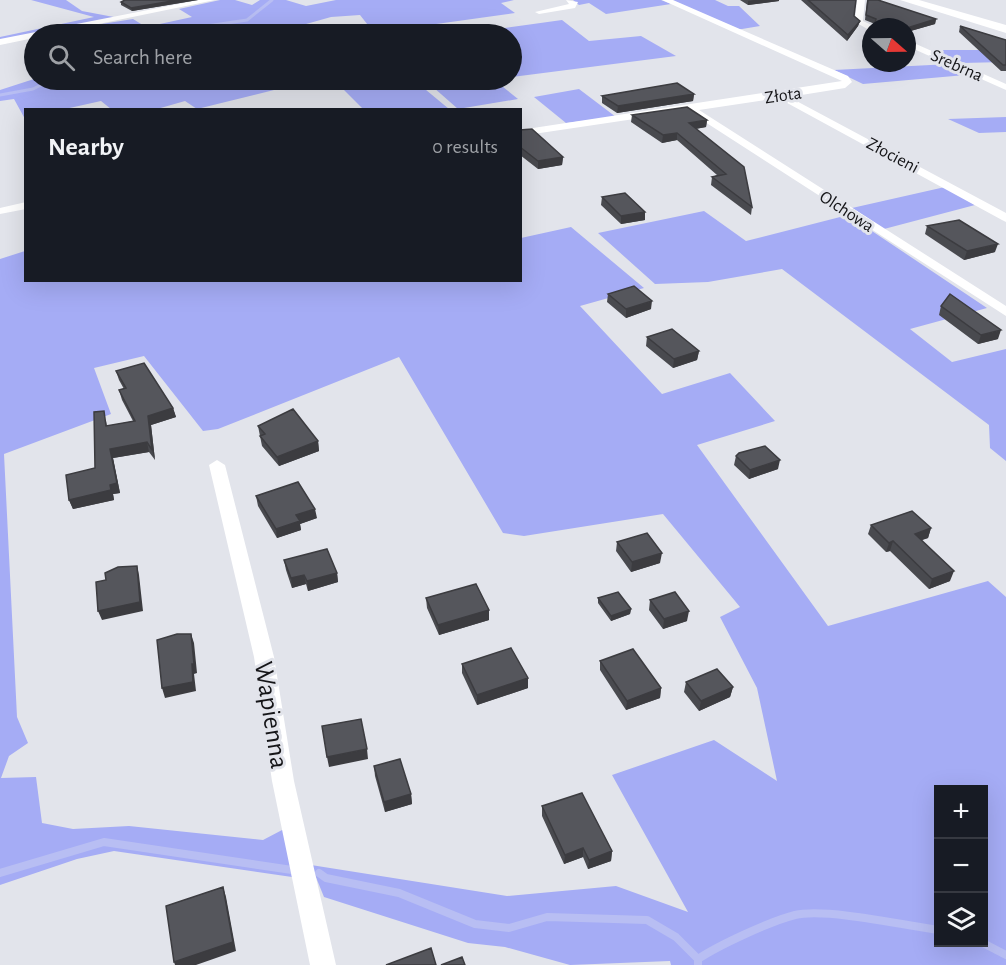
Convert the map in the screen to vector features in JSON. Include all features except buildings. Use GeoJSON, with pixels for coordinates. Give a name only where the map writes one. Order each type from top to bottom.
{"type":"FeatureCollection","features":[{"type":"Feature","properties":{"kind":"main road"},"geometry":{"type":"LineString","coordinates":[[906,0],[1006,29]]}},
{"type":"Feature","properties":{"kind":"street"},"geometry":{"type":"LineString","coordinates":[[90,24],[211,0]]}},
{"type":"Feature","properties":{"kind":"street"},"geometry":{"type":"LineString","coordinates":[[539,12],[572,6],[574,2],[570,0]]}},
{"type":"Feature","properties":{"kind":"street","name":"Złota"},"geometry":{"type":"LineString","coordinates":[[522,133],[842,86],[847,82],[845,78],[666,0]]}},
{"type":"Feature","properties":{"kind":"street"},"geometry":{"type":"LineString","coordinates":[[861,0],[859,22],[862,24]]}},
{"type":"Feature","properties":{"kind":"street"},"geometry":{"type":"LineString","coordinates":[[0,42],[24,37]]}},
{"type":"Feature","properties":{"kind":"street","name":"Srebrna"},"geometry":{"type":"LineString","coordinates":[[916,47],[1006,87]]}},
{"type":"Feature","properties":{"kind":"street","name":"Złocieni"},"geometry":{"type":"LineString","coordinates":[[779,95],[1006,219]]}},
{"type":"Feature","properties":{"kind":"street","name":"Olchowa"},"geometry":{"type":"LineString","coordinates":[[688,108],[1006,312]]}},
{"type":"Feature","properties":{"kind":"street"},"geometry":{"type":"LineString","coordinates":[[0,211],[24,205]]}},
{"type":"Feature","properties":{"kind":"street","name":"Wapienna"},"geometry":{"type":"LineString","coordinates":[[216,465],[264,657],[283,781],[323,965]]}},
{"type":"Feature","properties":{"kind":"shaded area"},"geometry":{"type":"Polygon","coordinates":[[[31,0],[66,0],[82,11],[119,18],[88,24],[61,24],[94,17],[31,0]]]}},
{"type":"Feature","properties":{"kind":"shaded area"},"geometry":{"type":"Polygon","coordinates":[[[220,0],[235,0],[252,5],[260,0],[286,0],[306,6],[336,0],[514,0],[501,3],[515,13],[436,24],[367,24],[360,15],[331,17],[306,24],[160,24],[192,17],[179,9],[220,0]]]}},
{"type":"Feature","properties":{"kind":"shaded area"},"geometry":{"type":"Polygon","coordinates":[[[573,0],[661,0],[671,4],[606,14],[589,3],[579,5],[573,0]]]}},
{"type":"Feature","properties":{"kind":"shaded area"},"geometry":{"type":"Polygon","coordinates":[[[671,0],[715,0],[728,6],[739,6],[760,26],[736,30],[671,0]]]}},
{"type":"Feature","properties":{"kind":"shaded area"},"geometry":{"type":"Polygon","coordinates":[[[133,19],[141,24],[102,24],[133,19]]]}},
{"type":"Feature","properties":{"kind":"shaded area"},"geometry":{"type":"Polygon","coordinates":[[[562,20],[589,41],[641,36],[676,56],[522,76],[522,26],[562,20]]]}},
{"type":"Feature","properties":{"kind":"shaded area"},"geometry":{"type":"Polygon","coordinates":[[[24,32],[24,36],[0,41],[0,37],[24,32]]]}},
{"type":"Feature","properties":{"kind":"shaded area"},"geometry":{"type":"Polygon","coordinates":[[[931,50],[1004,50],[1006,62],[961,63],[931,50]]]}},
{"type":"Feature","properties":{"kind":"shaded area"},"geometry":{"type":"Polygon","coordinates":[[[950,64],[977,74],[863,84],[834,70],[862,69],[862,72],[916,72],[916,66],[950,64]]]}},
{"type":"Feature","properties":{"kind":"shaded area"},"geometry":{"type":"Polygon","coordinates":[[[24,82],[24,90],[274,90],[201,108],[196,108],[185,101],[160,108],[110,108],[101,101],[70,108],[24,108],[24,117],[14,99],[0,101],[0,90],[24,82]]]}},
{"type":"Feature","properties":{"kind":"shaded area"},"geometry":{"type":"Polygon","coordinates":[[[579,89],[616,117],[566,123],[534,97],[579,89]]]}},
{"type":"Feature","properties":{"kind":"shaded area"},"geometry":{"type":"Polygon","coordinates":[[[344,90],[426,90],[448,108],[362,108],[344,90]]]}},
{"type":"Feature","properties":{"kind":"shaded area"},"geometry":{"type":"Polygon","coordinates":[[[436,90],[507,90],[518,99],[464,108],[457,108],[436,90]]]}},
{"type":"Feature","properties":{"kind":"shaded area"},"geometry":{"type":"Polygon","coordinates":[[[1006,117],[1006,132],[979,133],[948,119],[1006,117]]]}},
{"type":"Feature","properties":{"kind":"shaded area"},"geometry":{"type":"Polygon","coordinates":[[[945,187],[975,205],[884,229],[852,208],[945,187]]]}},
{"type":"Feature","properties":{"kind":"shaded area"},"geometry":{"type":"Polygon","coordinates":[[[704,211],[746,241],[848,215],[987,308],[910,329],[952,362],[1006,349],[1006,461],[990,448],[989,425],[782,269],[708,282],[655,284],[598,233],[704,211]]]}},
{"type":"Feature","properties":{"kind":"shaded area"},"geometry":{"type":"Polygon","coordinates":[[[571,227],[644,288],[580,306],[662,394],[730,373],[775,421],[697,445],[828,626],[988,581],[1006,597],[1006,965],[671,965],[670,961],[570,965],[505,947],[468,943],[324,897],[311,865],[507,896],[616,886],[688,912],[612,775],[714,740],[777,781],[757,688],[720,617],[740,607],[663,514],[524,536],[503,533],[399,357],[218,429],[203,431],[144,356],[94,368],[111,414],[4,454],[17,717],[28,743],[9,756],[1,778],[36,777],[42,823],[73,829],[129,826],[263,840],[284,829],[292,877],[114,851],[77,859],[0,885],[0,259],[24,251],[24,282],[522,282],[522,238],[571,227]]]}},
{"type":"Feature","properties":{"kind":"waterway"},"geometry":{"type":"LineString","coordinates":[[220,24],[247,20],[272,0]]}},
{"type":"Feature","properties":{"kind":"waterway"},"geometry":{"type":"LineString","coordinates":[[0,95],[28,90]]}},
{"type":"Feature","properties":{"kind":"waterway"},"geometry":{"type":"LineString","coordinates":[[0,873],[104,842],[292,870]]}},
{"type":"Feature","properties":{"kind":"waterway"},"geometry":{"type":"LineString","coordinates":[[319,873],[326,878],[399,893],[475,924],[509,928],[547,917],[647,920],[676,937],[698,959]]}},
{"type":"Feature","properties":{"kind":"waterway"},"geometry":{"type":"LineString","coordinates":[[698,959],[759,928],[785,918],[809,913],[845,915],[934,929]]}},
{"type":"Feature","properties":{"kind":"waterway"},"geometry":{"type":"LineString","coordinates":[[988,946],[1006,955]]}},
{"type":"Feature","properties":{"kind":"waterway"},"geometry":{"type":"LineString","coordinates":[[698,959],[698,965]]}}]}
